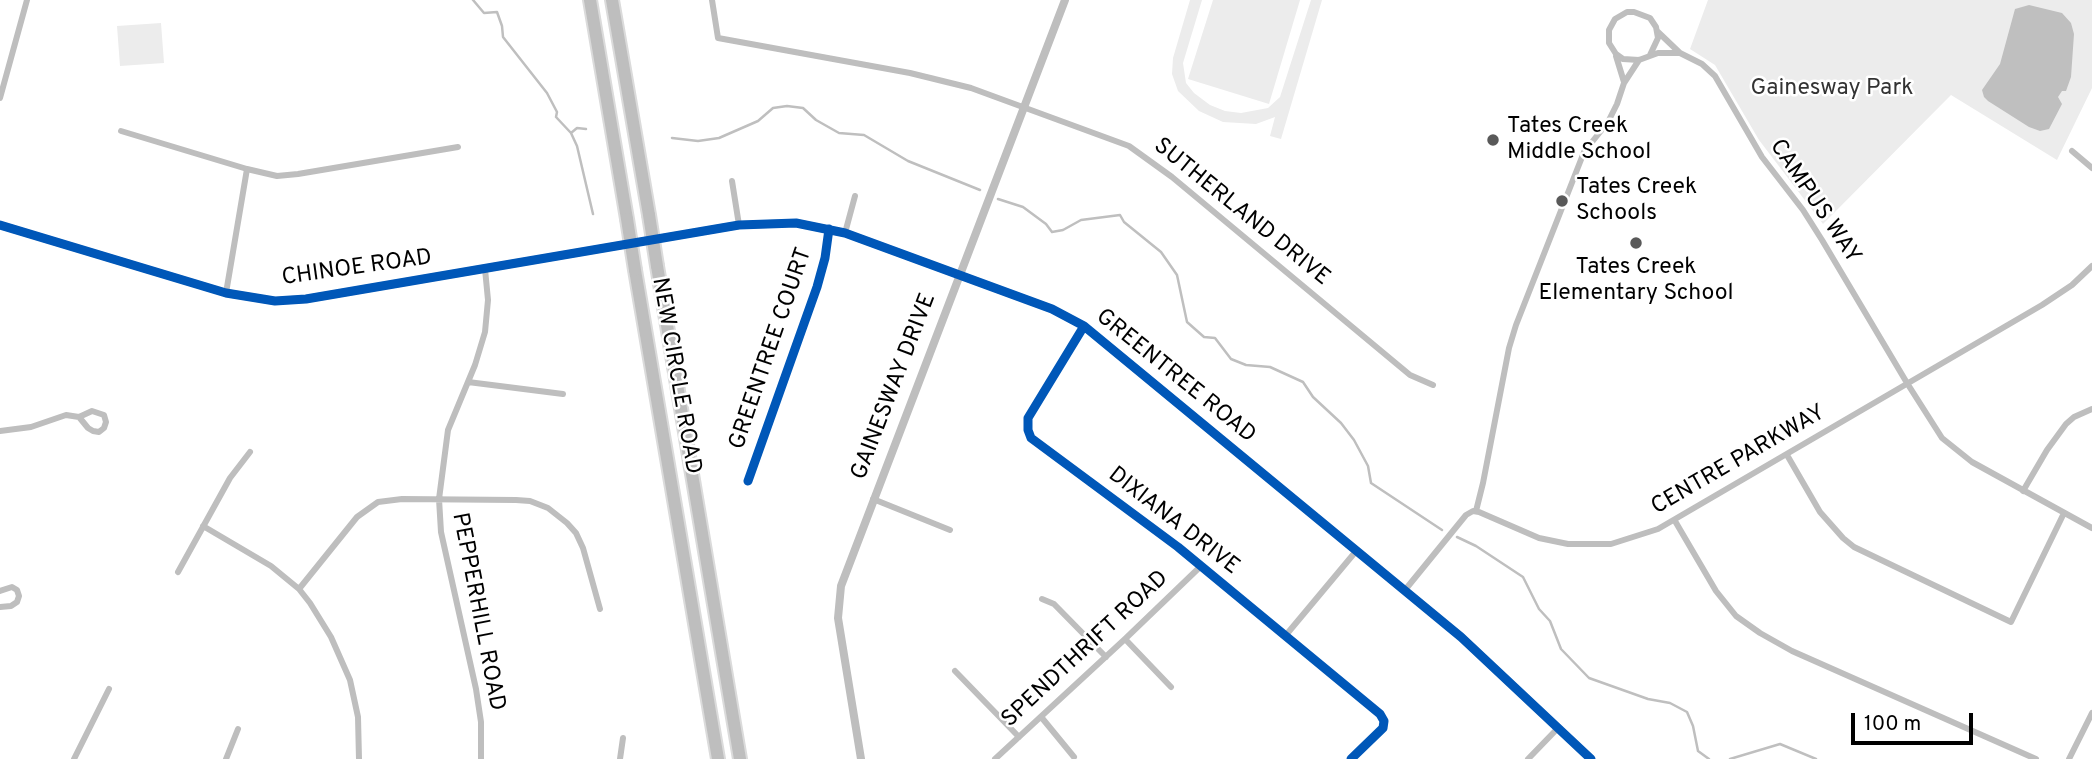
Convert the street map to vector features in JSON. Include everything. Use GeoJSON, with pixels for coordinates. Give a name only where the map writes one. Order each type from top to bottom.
{"type":"FeatureCollection","features":[{"type":"Feature","properties":{"kind":"highway","name":"NEW CIRCLE ROAD"},"geometry":{"type":"LineString","coordinates":[[590,0],[718,759]]}},
{"type":"Feature","properties":{"kind":"highway","name":"NEW CIRCLE ROAD"},"geometry":{"type":"LineString","coordinates":[[612,0],[740,759]]}},
{"type":"Feature","properties":{"kind":"street"},"geometry":{"type":"LineString","coordinates":[[0,99],[27,0]]}},
{"type":"Feature","properties":{"kind":"street","name":"SUTHERLAND DRIVE"},"geometry":{"type":"LineString","coordinates":[[712,0],[718,38],[910,73],[971,88],[1139,152],[1410,375],[1433,385]]}},
{"type":"Feature","properties":{"kind":"street","name":"GAINESWAY DRIVE"},"geometry":{"type":"LineString","coordinates":[[861,759],[840,638],[838,603],[846,571],[1065,0]]}},
{"type":"Feature","properties":{"kind":"street"},"geometry":{"type":"LineString","coordinates":[[1624,83],[1616,54],[1609,43],[1609,30],[1615,19],[1634,12],[1645,15],[1654,23],[1657,31],[1656,44],[1650,55]]}},
{"type":"Feature","properties":{"kind":"street","name":"CAMPUS WAY"},"geometry":{"type":"LineString","coordinates":[[1657,31],[1680,53],[1702,64],[1715,76],[1762,157],[1803,210],[1932,425],[1950,447],[1972,463],[2092,528]]}},
{"type":"Feature","properties":{"kind":"street"},"geometry":{"type":"LineString","coordinates":[[1616,54],[1631,61],[1664,52],[1680,53]]}},
{"type":"Feature","properties":{"kind":"street"},"geometry":{"type":"LineString","coordinates":[[1405,590],[1466,515],[1476,511],[1513,333],[1584,152],[1608,122],[1624,83],[1639,60]]}},
{"type":"Feature","properties":{"kind":"street"},"geometry":{"type":"LineString","coordinates":[[121,131],[277,176],[458,147]]}},
{"type":"Feature","properties":{"kind":"street"},"geometry":{"type":"LineString","coordinates":[[2072,151],[2092,168]]}},
{"type":"Feature","properties":{"kind":"street"},"geometry":{"type":"LineString","coordinates":[[226,293],[247,169]]}},
{"type":"Feature","properties":{"kind":"street"},"geometry":{"type":"LineString","coordinates":[[732,181],[739,225]]}},
{"type":"Feature","properties":{"kind":"street"},"geometry":{"type":"LineString","coordinates":[[845,233],[855,195]]}},
{"type":"Feature","properties":{"kind":"street","name":"GREENTREE ROAD"},"geometry":{"type":"LineString","coordinates":[[643,241],[739,225],[796,223],[830,229],[1052,309],[1084,326],[1461,637],[1591,759]]}},
{"type":"Feature","properties":{"kind":"street","name":"CHINOE ROAD"},"geometry":{"type":"LineString","coordinates":[[0,225],[226,293],[288,301],[643,241]]}},
{"type":"Feature","properties":{"kind":"street","name":"GREENTREE COURT"},"geometry":{"type":"LineString","coordinates":[[748,481],[817,287],[830,229]]}},
{"type":"Feature","properties":{"kind":"street","name":"CENTRE PARKWAY"},"geometry":{"type":"LineString","coordinates":[[1476,511],[1539,538],[1581,545],[1611,544],[1632,539],[1675,521],[2042,305],[2072,285],[2092,267]]}},
{"type":"Feature","properties":{"kind":"street","name":"PEPPERHILL ROAD"},"geometry":{"type":"LineString","coordinates":[[481,759],[481,722],[476,689],[443,542],[439,499],[448,430],[485,332],[488,300],[485,269]]}},
{"type":"Feature","properties":{"kind":"street","name":"DIXIANA DRIVE"},"geometry":{"type":"LineString","coordinates":[[1084,326],[1028,418],[1031,438],[1201,566],[1380,714],[1384,723],[1380,732],[1351,759]]}},
{"type":"Feature","properties":{"kind":"street"},"geometry":{"type":"LineString","coordinates":[[468,382],[563,394]]}},
{"type":"Feature","properties":{"kind":"street"},"geometry":{"type":"LineString","coordinates":[[2023,491],[2066,424],[2092,409]]}},
{"type":"Feature","properties":{"kind":"street"},"geometry":{"type":"LineString","coordinates":[[0,431],[22,429],[66,415],[79,417]]}},
{"type":"Feature","properties":{"kind":"street"},"geometry":{"type":"LineString","coordinates":[[177,572],[230,478],[250,452]]}},
{"type":"Feature","properties":{"kind":"street"},"geometry":{"type":"LineString","coordinates":[[1787,455],[1820,512],[1854,547],[2011,622],[2064,513]]}},
{"type":"Feature","properties":{"kind":"street"},"geometry":{"type":"LineString","coordinates":[[873,499],[950,530]]}},
{"type":"Feature","properties":{"kind":"street"},"geometry":{"type":"LineString","coordinates":[[299,589],[369,506],[389,500],[530,501],[558,515],[576,533],[583,548],[600,609]]}},
{"type":"Feature","properties":{"kind":"street"},"geometry":{"type":"LineString","coordinates":[[1675,521],[1716,591],[1736,616],[1760,634],[1792,651],[2036,759]]}},
{"type":"Feature","properties":{"kind":"street"},"geometry":{"type":"LineString","coordinates":[[203,526],[259,557],[299,589],[319,618],[342,659],[355,701],[359,759]]}},
{"type":"Feature","properties":{"kind":"street"},"geometry":{"type":"LineString","coordinates":[[1286,635],[1357,550]]}},
{"type":"Feature","properties":{"kind":"street","name":"SPENDTHRIFT ROAD"},"geometry":{"type":"LineString","coordinates":[[995,759],[1042,718],[1201,566]]}},
{"type":"Feature","properties":{"kind":"street"},"geometry":{"type":"LineString","coordinates":[[0,591],[12,587],[19,596],[17,603],[0,607]]}},
{"type":"Feature","properties":{"kind":"street"},"geometry":{"type":"LineString","coordinates":[[1042,599],[1054,604],[1106,657]]}},
{"type":"Feature","properties":{"kind":"street"},"geometry":{"type":"LineString","coordinates":[[1125,639],[1171,687]]}},
{"type":"Feature","properties":{"kind":"street"},"geometry":{"type":"LineString","coordinates":[[955,671],[1019,737]]}},
{"type":"Feature","properties":{"kind":"street"},"geometry":{"type":"LineString","coordinates":[[74,759],[109,689]]}},
{"type":"Feature","properties":{"kind":"street"},"geometry":{"type":"LineString","coordinates":[[2069,759],[2092,713]]}},
{"type":"Feature","properties":{"kind":"street"},"geometry":{"type":"LineString","coordinates":[[1042,718],[1074,757]]}},
{"type":"Feature","properties":{"kind":"street"},"geometry":{"type":"LineString","coordinates":[[1528,759],[1558,728]]}},
{"type":"Feature","properties":{"kind":"street"},"geometry":{"type":"LineString","coordinates":[[226,759],[238,729]]}},
{"type":"Feature","properties":{"kind":"street"},"geometry":{"type":"LineString","coordinates":[[620,759],[623,738]]}},
{"type":"Feature","properties":{"kind":"green space"},"geometry":{"type":"Polygon","coordinates":[[[1190,0],[1202,0],[1183,63],[1186,83],[1210,105],[1241,113],[1268,108],[1280,97],[1311,0],[1322,0],[1281,139],[1270,136],[1275,117],[1256,124],[1223,122],[1199,111],[1178,91],[1172,74],[1173,58],[1190,0]]]}},
{"type":"Feature","properties":{"kind":"green space"},"geometry":{"type":"Polygon","coordinates":[[[1213,0],[1300,0],[1269,104],[1188,79],[1213,0]]]}},
{"type":"Feature","properties":{"kind":"green space","name":"Gainesway Park"},"geometry":{"type":"Polygon","coordinates":[[[1708,0],[2092,0],[2092,88],[2057,160],[1951,95],[1823,224],[1759,140],[1715,65],[1690,49],[1708,0]]]}},
{"type":"Feature","properties":{"kind":"green space"},"geometry":{"type":"Polygon","coordinates":[[[161,23],[164,63],[120,66],[117,26],[161,23]]]}},
{"type":"Feature","properties":{"kind":"shaded area"},"geometry":{"type":"Polygon","coordinates":[[[2029,5],[2062,13],[2071,23],[2074,34],[2071,77],[2066,91],[2062,91],[2058,97],[2062,104],[2049,129],[2040,131],[1988,101],[1982,90],[2000,64],[2015,9],[2029,5]]]}},
{"type":"Feature","properties":{"kind":"waterway"},"geometry":{"type":"LineString","coordinates":[[473,0],[484,13],[497,12],[503,37],[547,93],[557,112],[556,117],[571,133],[577,128],[586,129]]}},
{"type":"Feature","properties":{"kind":"waterway"},"geometry":{"type":"LineString","coordinates":[[672,138],[698,141],[719,138],[758,121],[773,108],[803,108],[816,120],[839,133],[864,135],[908,161],[980,190]]}},
{"type":"Feature","properties":{"kind":"waterway"},"geometry":{"type":"LineString","coordinates":[[571,133],[577,146],[593,214]]}},
{"type":"Feature","properties":{"kind":"waterway"},"geometry":{"type":"LineString","coordinates":[[998,199],[1023,207],[1046,224],[1052,232],[1063,230],[1081,220],[1120,215],[1124,222],[1161,252],[1177,275],[1187,322],[1204,337],[1215,338],[1231,359],[1246,365],[1270,367],[1303,382],[1313,397],[1341,423],[1354,440],[1368,466],[1371,483],[1442,530]]}},
{"type":"Feature","properties":{"kind":"waterway"},"geometry":{"type":"LineString","coordinates":[[1457,537],[1476,546],[1523,577],[1539,609],[1550,621],[1561,649],[1589,678],[1648,699],[1670,703],[1687,712],[1698,751],[1709,759]]}},
{"type":"Feature","properties":{"kind":"waterway"},"geometry":{"type":"LineString","coordinates":[[1730,759],[1780,744],[1816,759]]}},
{"type":"Feature","properties":{"kind":"cycle path"},"geometry":{"type":"LineString","coordinates":[[0,225],[226,293],[275,301],[306,299],[739,225],[796,223],[845,233],[1052,309],[1084,326],[1461,637],[1591,759]]}},
{"type":"Feature","properties":{"kind":"cycle path"},"geometry":{"type":"LineString","coordinates":[[748,481],[817,287],[829,229]]}},
{"type":"Feature","properties":{"kind":"cycle path"},"geometry":{"type":"LineString","coordinates":[[1084,326],[1028,418],[1031,438],[1178,547],[1380,714],[1384,721],[1383,728],[1351,759]]}},
{"type":"Feature","properties":{"kind":"place","name":"Tates Creek Middle School"},"geometry":{"type":"Point","coordinates":[1493,140]}},
{"type":"Feature","properties":{"kind":"place","name":"Tates Creek Schools"},"geometry":{"type":"Point","coordinates":[1562,201]}},
{"type":"Feature","properties":{"kind":"place","name":"Tates Creek Elementary School"},"geometry":{"type":"Point","coordinates":[1636,243]}}]}
